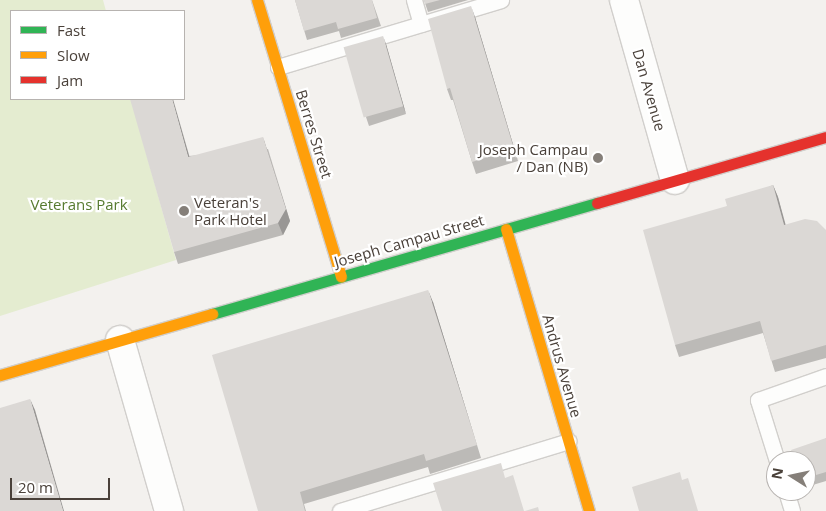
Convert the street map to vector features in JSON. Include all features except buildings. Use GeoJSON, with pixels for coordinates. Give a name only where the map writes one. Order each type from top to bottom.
{"type":"FeatureCollection","features":[{"type":"Feature","properties":{"kind":"street","name":"Berres Street"},"geometry":{"type":"LineString","coordinates":[[257,0],[341,276]]}},
{"type":"Feature","properties":{"kind":"street","name":"Dan Avenue"},"geometry":{"type":"LineString","coordinates":[[624,0],[675,180]]}},
{"type":"Feature","properties":{"kind":"street","name":"Joseph Campau Street"},"geometry":{"type":"LineString","coordinates":[[0,375],[826,137]]}},
{"type":"Feature","properties":{"kind":"street","name":"Andrus Avenue"},"geometry":{"type":"LineString","coordinates":[[506,229],[589,511]]}},
{"type":"Feature","properties":{"kind":"street"},"geometry":{"type":"LineString","coordinates":[[120,340],[169,511]]}},
{"type":"Feature","properties":{"kind":"lane"},"geometry":{"type":"LineString","coordinates":[[414,0],[421,24]]}},
{"type":"Feature","properties":{"kind":"lane"},"geometry":{"type":"LineString","coordinates":[[278,67],[501,0]]}},
{"type":"Feature","properties":{"kind":"lane"},"geometry":{"type":"LineString","coordinates":[[773,451],[758,400],[826,376]]}},
{"type":"Feature","properties":{"kind":"lane"},"geometry":{"type":"LineString","coordinates":[[340,511],[371,506],[568,441]]}},
{"type":"Feature","properties":{"kind":"green space","name":"Veterans Park"},"geometry":{"type":"Polygon","coordinates":[[[0,0],[103,0],[106,10],[10,10],[10,100],[131,100],[176,260],[0,316],[0,0]]]}},
{"type":"Feature","properties":{"kind":"traffic: fast"},"geometry":{"type":"LineString","coordinates":[[212,314],[597,203]]}},
{"type":"Feature","properties":{"kind":"traffic: slow"},"geometry":{"type":"LineString","coordinates":[[257,0],[341,277]]}},
{"type":"Feature","properties":{"kind":"traffic: slow"},"geometry":{"type":"LineString","coordinates":[[506,229],[589,511]]}},
{"type":"Feature","properties":{"kind":"traffic: slow"},"geometry":{"type":"LineString","coordinates":[[0,375],[212,314]]}},
{"type":"Feature","properties":{"kind":"traffic: jam"},"geometry":{"type":"LineString","coordinates":[[597,203],[826,137]]}},
{"type":"Feature","properties":{"kind":"place","name":"Joseph Campau / Dan (NB)"},"geometry":{"type":"Point","coordinates":[598,158]}},
{"type":"Feature","properties":{"kind":"place","name":"Veteran's Park Hotel"},"geometry":{"type":"Point","coordinates":[184,211]}}]}
